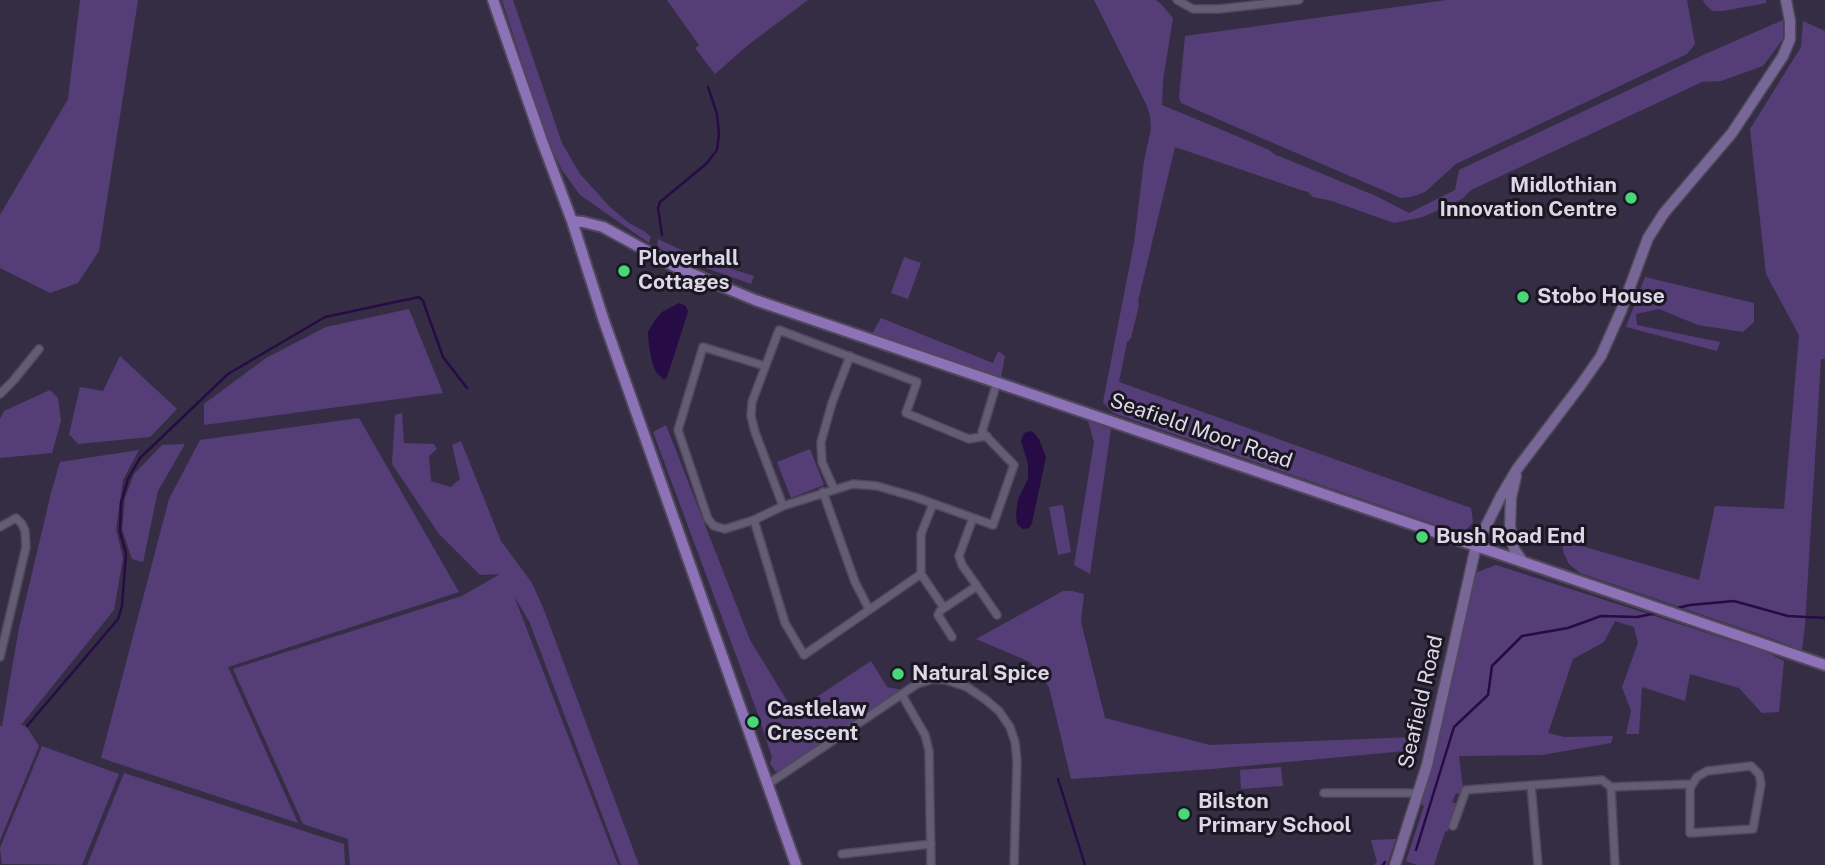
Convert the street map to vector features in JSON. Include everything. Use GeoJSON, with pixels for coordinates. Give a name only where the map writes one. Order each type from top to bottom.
{"type":"FeatureCollection","features":[{"type":"Feature","properties":{"kind":"main road"},"geometry":{"type":"LineString","coordinates":[[493,0],[796,865]]}},
{"type":"Feature","properties":{"kind":"main road","name":"Seafield Moor Road"},"geometry":{"type":"LineString","coordinates":[[572,221],[603,228],[676,267],[755,300],[1825,665]]}},
{"type":"Feature","properties":{"kind":"street"},"geometry":{"type":"LineString","coordinates":[[1177,0],[1193,9],[1219,9],[1299,0]]}},
{"type":"Feature","properties":{"kind":"street","name":"Seafield Road"},"geometry":{"type":"LineString","coordinates":[[1397,864],[1436,729],[1476,546],[1517,469],[1601,356],[1648,238],[1664,213],[1732,133],[1783,56],[1790,38],[1786,0]]}},
{"type":"Feature","properties":{"kind":"street"},"geometry":{"type":"LineString","coordinates":[[783,506],[751,416],[752,402],[779,330],[917,382],[905,413],[969,439],[987,436]]}},
{"type":"Feature","properties":{"kind":"street"},"geometry":{"type":"LineString","coordinates":[[765,366],[703,347],[678,430],[708,519],[714,526],[725,529],[754,520],[783,506],[853,484],[877,486],[993,525],[1014,465],[982,432],[997,382]]}},
{"type":"Feature","properties":{"kind":"street"},"geometry":{"type":"LineString","coordinates":[[0,394],[39,349]]}},
{"type":"Feature","properties":{"kind":"street"},"geometry":{"type":"LineString","coordinates":[[834,489],[822,462],[821,442],[850,356]]}},
{"type":"Feature","properties":{"kind":"street"},"geometry":{"type":"LineString","coordinates":[[1517,469],[1511,498],[1510,526],[1514,549],[1523,562]]}},
{"type":"Feature","properties":{"kind":"street"},"geometry":{"type":"LineString","coordinates":[[824,492],[855,582],[869,610]]}},
{"type":"Feature","properties":{"kind":"street"},"geometry":{"type":"LineString","coordinates":[[933,504],[921,534],[921,574],[944,608]]}},
{"type":"Feature","properties":{"kind":"street"},"geometry":{"type":"LineString","coordinates":[[0,527],[16,518],[25,531],[26,547],[0,657]]}},
{"type":"Feature","properties":{"kind":"street"},"geometry":{"type":"LineString","coordinates":[[973,518],[959,556],[962,565],[997,615]]}},
{"type":"Feature","properties":{"kind":"street"},"geometry":{"type":"LineString","coordinates":[[754,520],[785,623],[804,655],[921,574]]}},
{"type":"Feature","properties":{"kind":"street"},"geometry":{"type":"LineString","coordinates":[[952,637],[938,615],[977,586]]}},
{"type":"Feature","properties":{"kind":"street"},"geometry":{"type":"LineString","coordinates":[[768,784],[917,684],[933,679],[946,680],[967,687],[986,700],[999,711],[1010,727],[1017,761],[1014,865]]}},
{"type":"Feature","properties":{"kind":"street"},"geometry":{"type":"LineString","coordinates":[[902,695],[925,735],[929,751],[931,865]]}},
{"type":"Feature","properties":{"kind":"street"},"geometry":{"type":"LineString","coordinates":[[1751,766],[1754,768],[1762,784],[1753,829],[1690,832],[1692,784],[1707,771],[1751,766]]}},
{"type":"Feature","properties":{"kind":"street"},"geometry":{"type":"LineString","coordinates":[[1453,826],[1466,790],[1602,780],[1611,787],[1692,784]]}},
{"type":"Feature","properties":{"kind":"street"},"geometry":{"type":"LineString","coordinates":[[1531,785],[1538,865]]}},
{"type":"Feature","properties":{"kind":"street"},"geometry":{"type":"LineString","coordinates":[[1611,787],[1615,865]]}},
{"type":"Feature","properties":{"kind":"street"},"geometry":{"type":"LineString","coordinates":[[1324,793],[1419,793]]}},
{"type":"Feature","properties":{"kind":"street"},"geometry":{"type":"LineString","coordinates":[[842,854],[931,844]]}},
{"type":"Feature","properties":{"kind":"shaded area"},"geometry":{"type":"Polygon","coordinates":[[[80,0],[138,0],[99,251],[78,283],[50,293],[0,268],[0,215],[68,99],[80,0]]]}},
{"type":"Feature","properties":{"kind":"shaded area"},"geometry":{"type":"Polygon","coordinates":[[[502,0],[513,0],[562,143],[580,174],[610,207],[651,237],[649,243],[580,195],[562,170],[545,134],[502,0]]]}},
{"type":"Feature","properties":{"kind":"shaded area"},"geometry":{"type":"Polygon","coordinates":[[[667,0],[808,0],[748,45],[715,74],[695,48],[699,45],[667,0]]]}},
{"type":"Feature","properties":{"kind":"shaded area"},"geometry":{"type":"Polygon","coordinates":[[[1094,0],[1156,0],[1173,18],[1163,80],[1162,105],[1376,196],[1409,213],[1455,190],[1459,170],[1703,55],[1783,20],[1783,39],[1763,66],[1721,81],[1702,82],[1471,190],[1462,199],[1423,217],[1394,223],[1175,147],[1119,382],[1471,508],[1473,522],[1463,534],[1113,413],[1103,402],[1134,243],[1144,161],[1151,129],[1147,106],[1094,0]]]}},
{"type":"Feature","properties":{"kind":"shaded area"},"geometry":{"type":"Polygon","coordinates":[[[1447,0],[1687,0],[1695,44],[1687,54],[1456,164],[1425,192],[1411,197],[1401,198],[1181,103],[1179,97],[1185,36],[1447,0]]]}},
{"type":"Feature","properties":{"kind":"shaded area"},"geometry":{"type":"Polygon","coordinates":[[[1703,0],[1766,0],[1766,3],[1712,11],[1703,0]]]}},
{"type":"Feature","properties":{"kind":"shaded area"},"geometry":{"type":"Polygon","coordinates":[[[1803,21],[1825,31],[1825,359],[1821,359],[1802,650],[1580,573],[1569,564],[1561,540],[1699,580],[1715,506],[1784,509],[1799,335],[1766,274],[1750,129],[1801,47],[1803,21]]]}},
{"type":"Feature","properties":{"kind":"shaded area"},"geometry":{"type":"Polygon","coordinates":[[[658,239],[700,259],[754,276],[751,284],[678,258],[657,247],[658,239]]]}},
{"type":"Feature","properties":{"kind":"shaded area"},"geometry":{"type":"Polygon","coordinates":[[[904,257],[921,263],[908,299],[891,293],[904,257]]]}},
{"type":"Feature","properties":{"kind":"shaded area"},"geometry":{"type":"Polygon","coordinates":[[[1645,277],[1754,303],[1754,322],[1743,332],[1698,325],[1659,309],[1636,314],[1637,325],[1720,342],[1717,351],[1626,327],[1645,277]]]}},
{"type":"Feature","properties":{"kind":"shaded area"},"geometry":{"type":"Polygon","coordinates":[[[679,303],[686,306],[688,312],[664,380],[656,372],[652,362],[648,332],[662,312],[679,303]]]}},
{"type":"Feature","properties":{"kind":"shaded area"},"geometry":{"type":"Polygon","coordinates":[[[409,309],[443,393],[204,425],[204,404],[266,358],[326,327],[409,309]]]}},
{"type":"Feature","properties":{"kind":"shaded area"},"geometry":{"type":"Polygon","coordinates":[[[881,318],[993,363],[998,351],[1005,356],[1001,377],[872,334],[881,318]]]}},
{"type":"Feature","properties":{"kind":"shaded area"},"geometry":{"type":"Polygon","coordinates":[[[120,356],[177,409],[150,437],[78,444],[69,434],[80,387],[103,391],[120,356]]]}},
{"type":"Feature","properties":{"kind":"shaded area"},"geometry":{"type":"Polygon","coordinates":[[[50,390],[58,398],[61,421],[52,453],[0,458],[0,419],[4,411],[50,390]]]}},
{"type":"Feature","properties":{"kind":"shaded area"},"geometry":{"type":"Polygon","coordinates":[[[402,413],[404,443],[434,444],[437,449],[429,456],[431,481],[451,487],[460,479],[452,445],[461,441],[501,541],[532,583],[544,610],[639,865],[621,865],[529,621],[514,596],[618,865],[350,865],[348,839],[303,824],[233,669],[462,596],[500,574],[480,575],[439,534],[392,464],[395,415],[402,413]]]}},
{"type":"Feature","properties":{"kind":"shaded area"},"geometry":{"type":"Polygon","coordinates":[[[359,418],[459,592],[228,667],[298,823],[101,758],[169,499],[200,440],[359,418]]]}},
{"type":"Feature","properties":{"kind":"shaded area"},"geometry":{"type":"Polygon","coordinates":[[[1088,421],[1111,429],[1090,574],[1074,565],[1094,442],[1088,421]]]}},
{"type":"Feature","properties":{"kind":"shaded area"},"geometry":{"type":"Polygon","coordinates":[[[666,425],[750,640],[794,712],[871,661],[887,687],[902,690],[778,772],[770,763],[772,757],[756,709],[653,432],[666,425]]]}},
{"type":"Feature","properties":{"kind":"shaded area"},"geometry":{"type":"Polygon","coordinates":[[[1030,431],[1039,439],[1046,457],[1032,523],[1029,528],[1023,529],[1017,524],[1016,514],[1018,499],[1028,479],[1028,464],[1021,441],[1024,433],[1030,431]]]}},
{"type":"Feature","properties":{"kind":"shaded area"},"geometry":{"type":"Polygon","coordinates":[[[185,444],[158,491],[143,562],[132,559],[122,529],[125,498],[134,474],[162,445],[185,444]]]}},
{"type":"Feature","properties":{"kind":"shaded area"},"geometry":{"type":"Polygon","coordinates":[[[810,449],[824,485],[791,498],[777,462],[810,449]]]}},
{"type":"Feature","properties":{"kind":"shaded area"},"geometry":{"type":"Polygon","coordinates":[[[139,450],[123,480],[116,529],[123,558],[114,610],[21,725],[26,726],[39,746],[0,840],[0,726],[19,628],[60,462],[139,450]]]}},
{"type":"Feature","properties":{"kind":"shaded area"},"geometry":{"type":"Polygon","coordinates":[[[1063,505],[1071,552],[1058,555],[1049,507],[1063,505]]]}},
{"type":"Feature","properties":{"kind":"shaded area"},"geometry":{"type":"Polygon","coordinates":[[[1496,565],[1766,652],[1784,661],[1779,712],[1762,713],[1739,688],[1690,674],[1685,701],[1642,687],[1639,734],[1626,734],[1631,711],[1622,687],[1638,643],[1634,627],[1615,621],[1604,642],[1573,659],[1548,733],[1564,737],[1613,736],[1611,743],[1542,755],[1459,756],[1463,789],[1461,795],[1456,793],[1452,802],[1458,804],[1434,865],[1417,865],[1406,861],[1424,806],[1421,804],[1475,573],[1496,565]]]}},
{"type":"Feature","properties":{"kind":"shaded area"},"geometry":{"type":"Polygon","coordinates":[[[1063,591],[1084,594],[1081,622],[1105,718],[1210,745],[1415,737],[1416,750],[1071,779],[1049,687],[1030,662],[976,639],[1063,591]]]}},
{"type":"Feature","properties":{"kind":"shaded area"},"geometry":{"type":"Polygon","coordinates":[[[42,746],[119,774],[82,865],[2,864],[0,848],[42,746]]]}},
{"type":"Feature","properties":{"kind":"shaded area"},"geometry":{"type":"Polygon","coordinates":[[[1281,767],[1283,786],[1241,789],[1240,770],[1281,767]]]}},
{"type":"Feature","properties":{"kind":"shaded area"},"geometry":{"type":"Polygon","coordinates":[[[124,773],[344,844],[345,865],[87,865],[124,773]]]}},
{"type":"Feature","properties":{"kind":"shaded area"},"geometry":{"type":"Polygon","coordinates":[[[1396,839],[1387,865],[1374,865],[1377,862],[1371,840],[1396,839]]]}},
{"type":"Feature","properties":{"kind":"waterway"},"geometry":{"type":"LineString","coordinates":[[662,235],[658,208],[660,202],[706,164],[717,150],[717,114],[708,87]]}},
{"type":"Feature","properties":{"kind":"waterway"},"geometry":{"type":"LineString","coordinates":[[27,726],[118,619],[122,606],[126,553],[120,532],[121,503],[128,479],[140,458],[228,374],[325,317],[419,297],[423,301],[443,357],[467,388]]}},
{"type":"Feature","properties":{"kind":"waterway"},"geometry":{"type":"LineString","coordinates":[[1673,609],[1734,601],[1788,616],[1825,618]]}},
{"type":"Feature","properties":{"kind":"waterway"},"geometry":{"type":"LineString","coordinates":[[1416,850],[1454,727],[1488,695],[1492,666],[1522,636],[1568,628],[1601,616],[1637,617],[1657,613]]}},
{"type":"Feature","properties":{"kind":"waterway"},"geometry":{"type":"LineString","coordinates":[[1058,779],[1085,865]]}},
{"type":"Feature","properties":{"kind":"place","name":"Midlothian Innovation Centre"},"geometry":{"type":"Point","coordinates":[1631,198]}},
{"type":"Feature","properties":{"kind":"place","name":"Ploverhall Cottages"},"geometry":{"type":"Point","coordinates":[624,271]}},
{"type":"Feature","properties":{"kind":"place","name":"Stobo House"},"geometry":{"type":"Point","coordinates":[1523,297]}},
{"type":"Feature","properties":{"kind":"place","name":"Bush Road End"},"geometry":{"type":"Point","coordinates":[1422,537]}},
{"type":"Feature","properties":{"kind":"place","name":"Natural Spice"},"geometry":{"type":"Point","coordinates":[898,674]}},
{"type":"Feature","properties":{"kind":"place","name":"Castlelaw Crescent"},"geometry":{"type":"Point","coordinates":[753,722]}},
{"type":"Feature","properties":{"kind":"place","name":"Bilston Primary School"},"geometry":{"type":"Point","coordinates":[1184,814]}}]}
